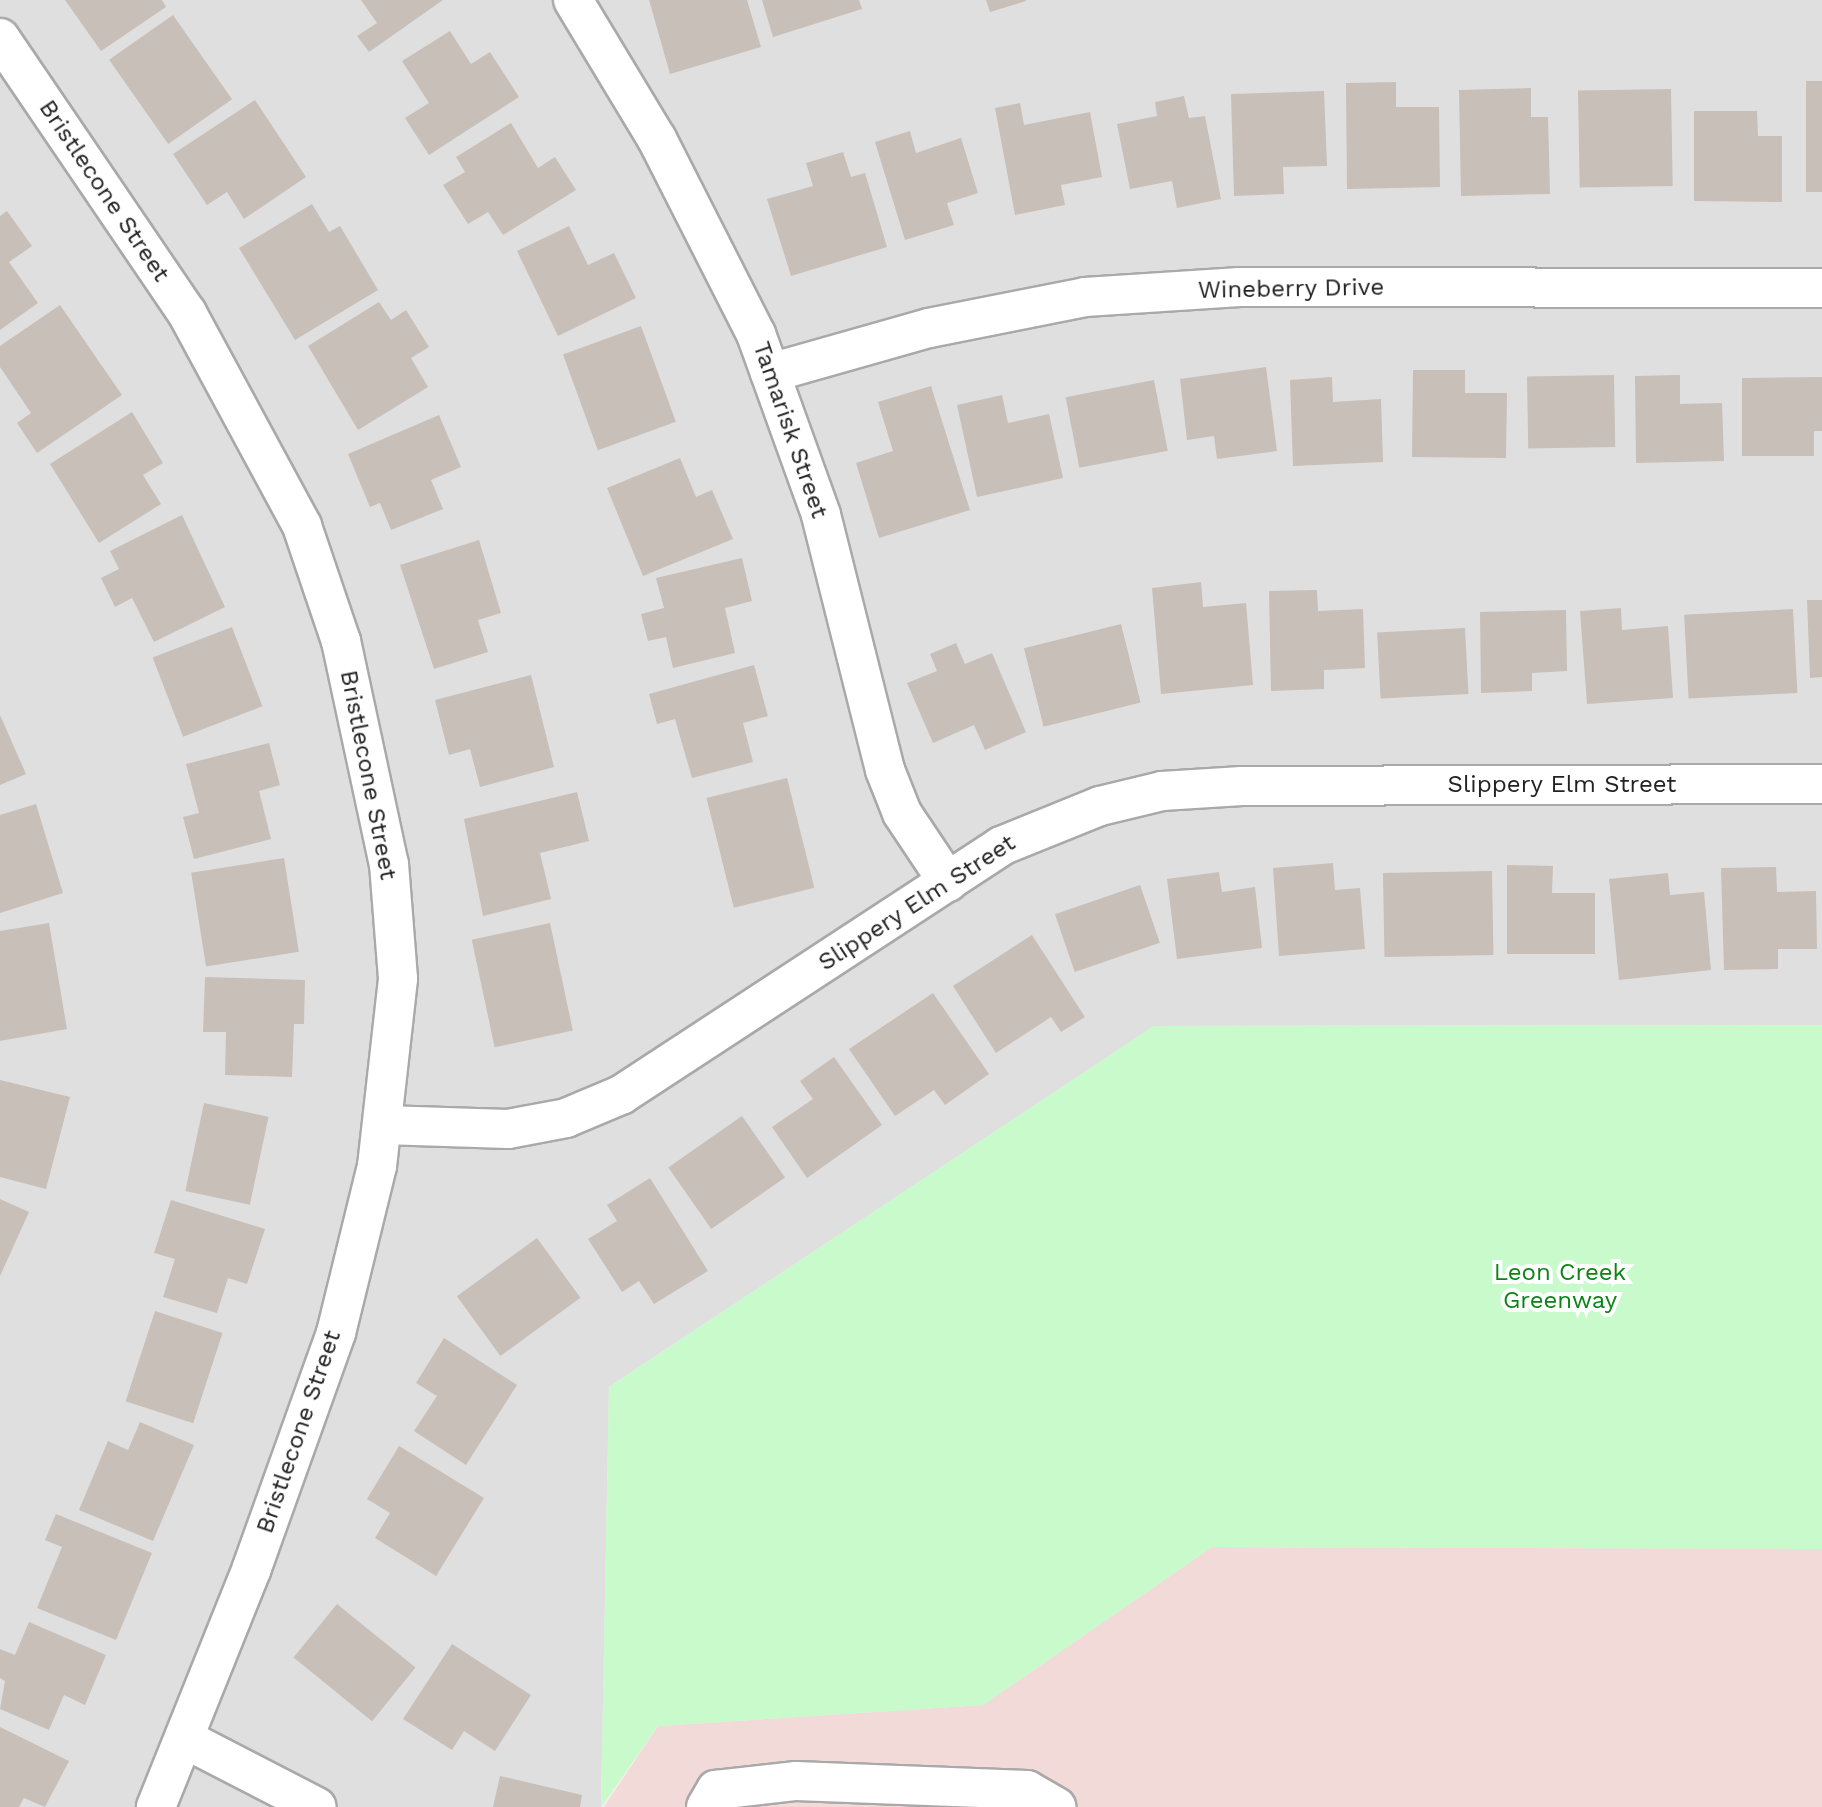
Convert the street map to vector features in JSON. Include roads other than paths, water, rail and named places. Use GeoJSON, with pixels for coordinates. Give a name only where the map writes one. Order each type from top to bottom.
{"type":"FeatureCollection","features":[{"type":"Feature","properties":{"kind":"street","name":"Tamarisk Street"},"geometry":{"type":"LineString","coordinates":[[573,0],[657,139],[756,334],[821,515],[885,770],[902,813],[948,882]]}},
{"type":"Feature","properties":{"kind":"street","name":"Bristlecone Street"},"geometry":{"type":"LineString","coordinates":[[0,38],[187,313],[302,526],[341,641],[389,864],[398,979],[383,1125],[336,1333],[185,1739],[156,1807]]}},
{"type":"Feature","properties":{"kind":"street","name":"Wineberry Drive"},"geometry":{"type":"LineString","coordinates":[[770,373],[929,328],[1085,297],[1240,287],[1822,288]]}},
{"type":"Feature","properties":{"kind":"street","name":"Slippery Elm Street"},"geometry":{"type":"LineString","coordinates":[[383,1125],[508,1129],[566,1118],[621,1095],[1033,830],[1162,791],[1242,786],[1822,784]]}},
{"type":"Feature","properties":{"kind":"street"},"geometry":{"type":"LineString","coordinates":[[185,1739],[317,1807]]}},
{"type":"Feature","properties":{"kind":"street"},"geometry":{"type":"LineString","coordinates":[[706,1807],[716,1790],[796,1781],[1027,1790],[1057,1807]]}},
{"type":"Feature","properties":{"kind":"park label","name":"Leon Creek Greenway"},"geometry":{"type":"Point","coordinates":[1560,1287]}}]}
